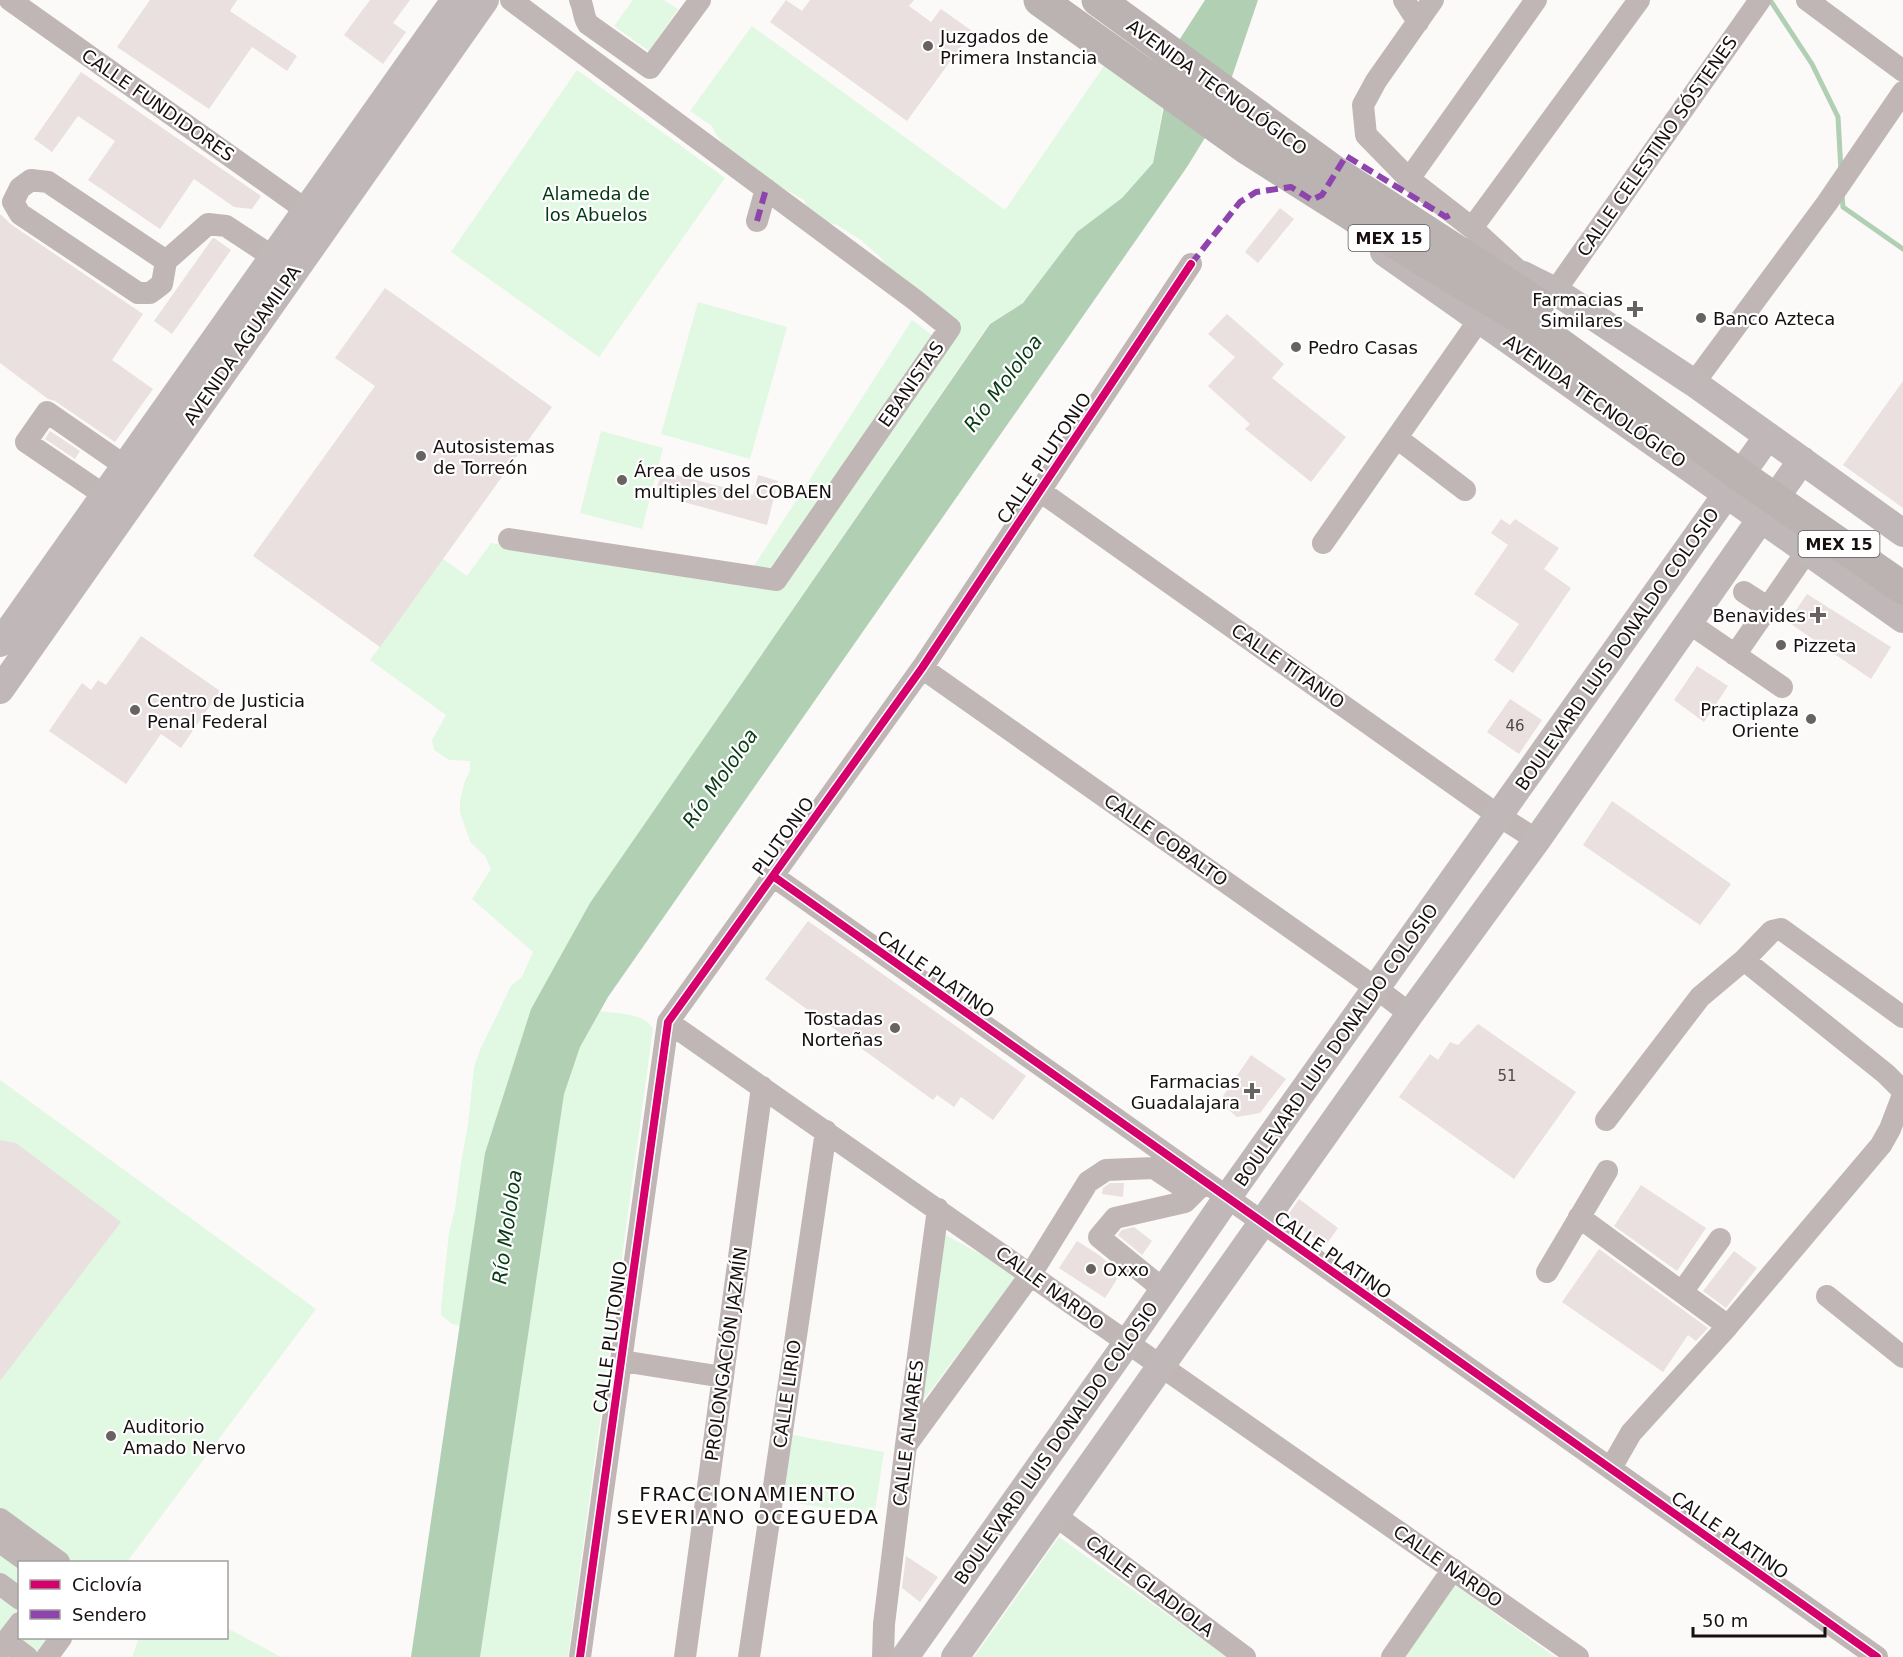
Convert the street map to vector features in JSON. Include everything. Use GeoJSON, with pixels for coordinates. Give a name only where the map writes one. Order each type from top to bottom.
{"type":"FeatureCollection","features":[{"type":"Feature","properties":{"kind":"highway","name":"AVENIDA TECNOLÓGICO"},"geometry":{"type":"LineString","coordinates":[[1040,0],[1247,148],[1422,259],[1533,325],[1747,466],[1781,490],[1903,588]]}},
{"type":"Feature","properties":{"kind":"highway","name":"AVENIDA TECNOLÓGICO"},"geometry":{"type":"LineString","coordinates":[[1098,0],[1336,173],[1544,307],[1747,466]]}},
{"type":"Feature","properties":{"kind":"highway","name":"AVENIDA TECNOLÓGICO"},"geometry":{"type":"LineString","coordinates":[[1781,490],[1903,563]]}},
{"type":"Feature","properties":{"kind":"main road","name":"AVENIDA AGUAMILPA"},"geometry":{"type":"LineString","coordinates":[[0,690],[285,262],[306,210],[455,0]]}},
{"type":"Feature","properties":{"kind":"main road","name":"AVENIDA AGUAMILPA"},"geometry":{"type":"LineString","coordinates":[[0,643],[125,466],[285,262],[349,194],[485,0]]}},
{"type":"Feature","properties":{"kind":"main road","name":"AVENIDA TECNOLÓGICO"},"geometry":{"type":"LineString","coordinates":[[1293,177],[1319,206],[1479,320],[1747,466],[1781,490],[1903,532]]}},
{"type":"Feature","properties":{"kind":"main road"},"geometry":{"type":"LineString","coordinates":[[306,210],[349,194]]}},
{"type":"Feature","properties":{"kind":"main road","name":"AVENIDA TECNOLÓGICO"},"geometry":{"type":"LineString","coordinates":[[1488,271],[1523,275],[1555,291],[1694,382],[1747,466]]}},
{"type":"Feature","properties":{"kind":"main road","name":"BOULEVARD LUIS DONALDO COLOSIO"},"geometry":{"type":"LineString","coordinates":[[905,1657],[1227,1198],[1747,466]]}},
{"type":"Feature","properties":{"kind":"main road"},"geometry":{"type":"LineString","coordinates":[[955,1657],[1410,1014],[1537,840],[1781,490]]}},
{"type":"Feature","properties":{"kind":"main road","name":"AVENIDA TECNOLÓGICO"},"geometry":{"type":"LineString","coordinates":[[1781,490],[1807,551],[1903,619]]}},
{"type":"Feature","properties":{"kind":"main road"},"geometry":{"type":"LineString","coordinates":[[1593,682],[1629,710]]}},
{"type":"Feature","properties":{"kind":"street"},"geometry":{"type":"LineString","coordinates":[[0,8],[6,0]]}},
{"type":"Feature","properties":{"kind":"street","name":"CALLE FUNDIDORES"},"geometry":{"type":"LineString","coordinates":[[10,0],[306,210]]}},
{"type":"Feature","properties":{"kind":"street","name":"EBANISTAS"},"geometry":{"type":"LineString","coordinates":[[509,539],[776,580],[950,328],[511,0]]}},
{"type":"Feature","properties":{"kind":"street"},"geometry":{"type":"LineString","coordinates":[[580,0],[588,24],[650,68],[700,0]]}},
{"type":"Feature","properties":{"kind":"street"},"geometry":{"type":"LineString","coordinates":[[1404,0],[1418,22]]}},
{"type":"Feature","properties":{"kind":"street"},"geometry":{"type":"LineString","coordinates":[[1433,0],[1376,81],[1363,105],[1366,135],[1409,179],[1472,228],[1523,275]]}},
{"type":"Feature","properties":{"kind":"street"},"geometry":{"type":"LineString","coordinates":[[1409,179],[1536,0]]}},
{"type":"Feature","properties":{"kind":"street"},"geometry":{"type":"LineString","coordinates":[[1472,228],[1639,0]]}},
{"type":"Feature","properties":{"kind":"street"},"geometry":{"type":"LineString","coordinates":[[1807,0],[1903,71]]}},
{"type":"Feature","properties":{"kind":"street","name":"CALLE CELESTINO SÓSTENES"},"geometry":{"type":"LineString","coordinates":[[1555,291],[1757,3]]}},
{"type":"Feature","properties":{"kind":"street"},"geometry":{"type":"LineString","coordinates":[[1694,382],[1827,203],[1903,92]]}},
{"type":"Feature","properties":{"kind":"street"},"geometry":{"type":"LineString","coordinates":[[166,261],[48,182],[31,180],[20,188],[13,202],[20,214],[138,293],[150,293],[162,284],[166,261],[208,224],[226,226],[285,262]]}},
{"type":"Feature","properties":{"kind":"street"},"geometry":{"type":"LineString","coordinates":[[757,221],[766,189]]}},
{"type":"Feature","properties":{"kind":"street","name":"CALLE PLUTONIO"},"geometry":{"type":"LineString","coordinates":[[922,668],[1191,264]]}},
{"type":"Feature","properties":{"kind":"street"},"geometry":{"type":"LineString","coordinates":[[1323,543],[1479,320]]}},
{"type":"Feature","properties":{"kind":"street"},"geometry":{"type":"LineString","coordinates":[[104,495],[26,442],[47,412],[125,466]]}},
{"type":"Feature","properties":{"kind":"street"},"geometry":{"type":"LineString","coordinates":[[1397,438],[1465,490]]}},
{"type":"Feature","properties":{"kind":"street","name":"CALLE TITANIO"},"geometry":{"type":"LineString","coordinates":[[1040,491],[1499,816],[1537,840]]}},
{"type":"Feature","properties":{"kind":"street"},"geometry":{"type":"LineString","coordinates":[[1735,655],[1807,551]]}},
{"type":"Feature","properties":{"kind":"street"},"geometry":{"type":"LineString","coordinates":[[1744,592],[1767,607]]}},
{"type":"Feature","properties":{"kind":"street"},"geometry":{"type":"LineString","coordinates":[[1689,623],[1782,687]]}},
{"type":"Feature","properties":{"kind":"street","name":"PLUTONIO"},"geometry":{"type":"LineString","coordinates":[[669,1022],[922,668]]}},
{"type":"Feature","properties":{"kind":"street","name":"CALLE COBALTO"},"geometry":{"type":"LineString","coordinates":[[922,668],[1410,1014]]}},
{"type":"Feature","properties":{"kind":"street","name":"CALLE PLATINO"},"geometry":{"type":"LineString","coordinates":[[773,876],[1198,1188],[1227,1198],[1877,1657]]}},
{"type":"Feature","properties":{"kind":"street"},"geometry":{"type":"LineString","coordinates":[[1606,1120],[1700,997],[1744,960],[1772,931],[1781,929],[1903,1017]]}},
{"type":"Feature","properties":{"kind":"street"},"geometry":{"type":"LineString","coordinates":[[1611,1468],[1631,1433],[1728,1326],[1881,1145],[1890,1129],[1903,1093],[1886,1074],[1744,960]]}},
{"type":"Feature","properties":{"kind":"street","name":"CALLE PLUTONIO"},"geometry":{"type":"LineString","coordinates":[[580,1657],[669,1022]]}},
{"type":"Feature","properties":{"kind":"street","name":"CALLE NARDO"},"geometry":{"type":"LineString","coordinates":[[669,1022],[1578,1657]]}},
{"type":"Feature","properties":{"kind":"street","name":"PROLONGACIÓN JAZMÍN"},"geometry":{"type":"LineString","coordinates":[[685,1657],[762,1087]]}},
{"type":"Feature","properties":{"kind":"street","name":"CALLE LIRIO"},"geometry":{"type":"LineString","coordinates":[[749,1657],[826,1131]]}},
{"type":"Feature","properties":{"kind":"street"},"geometry":{"type":"LineString","coordinates":[[906,1445],[1031,1274],[1088,1182],[1106,1170],[1154,1168],[1198,1188],[1185,1202],[1115,1218],[1099,1237],[1164,1290]]}},
{"type":"Feature","properties":{"kind":"street"},"geometry":{"type":"LineString","coordinates":[[1547,1272],[1607,1171]]}},
{"type":"Feature","properties":{"kind":"street","name":"CALLE ALMARES"},"geometry":{"type":"LineString","coordinates":[[883,1657],[884,1624],[938,1209]]}},
{"type":"Feature","properties":{"kind":"street"},"geometry":{"type":"LineString","coordinates":[[1579,1217],[1728,1326]]}},
{"type":"Feature","properties":{"kind":"street"},"geometry":{"type":"LineString","coordinates":[[1682,1292],[1719,1239]]}},
{"type":"Feature","properties":{"kind":"street"},"geometry":{"type":"LineString","coordinates":[[1827,1296],[1903,1357]]}},
{"type":"Feature","properties":{"kind":"street"},"geometry":{"type":"LineString","coordinates":[[622,1360],[723,1377]]}},
{"type":"Feature","properties":{"kind":"street","name":"CALLE GLADIOLA"},"geometry":{"type":"LineString","coordinates":[[1056,1516],[1245,1657]]}},
{"type":"Feature","properties":{"kind":"street"},"geometry":{"type":"LineString","coordinates":[[0,1519],[56,1561]]}},
{"type":"Feature","properties":{"kind":"street"},"geometry":{"type":"LineString","coordinates":[[0,1542],[25,1561]]}},
{"type":"Feature","properties":{"kind":"street"},"geometry":{"type":"LineString","coordinates":[[1392,1657],[1452,1569]]}},
{"type":"Feature","properties":{"kind":"street"},"geometry":{"type":"LineString","coordinates":[[0,1584],[18,1598]]}},
{"type":"Feature","properties":{"kind":"street"},"geometry":{"type":"LineString","coordinates":[[47,1657],[60,1639]]}},
{"type":"Feature","properties":{"kind":"green space"},"geometry":{"type":"Polygon","coordinates":[[[633,0],[664,0],[678,9],[649,51],[614,26],[633,0]]]}},
{"type":"Feature","properties":{"kind":"green space"},"geometry":{"type":"Polygon","coordinates":[[[752,26],[1005,210],[1104,66],[1163,106],[1153,163],[1122,198],[1077,232],[1023,303],[989,324],[706,735],[558,961],[531,1009],[485,1153],[460,1326],[452,1324],[441,1315],[441,1307],[449,1233],[468,1124],[474,1067],[511,986],[522,977],[533,952],[472,899],[491,869],[485,856],[471,843],[460,813],[460,800],[470,771],[470,761],[449,760],[434,750],[432,740],[446,715],[370,660],[443,559],[467,576],[491,543],[767,585],[949,329],[888,270],[881,258],[861,240],[837,225],[826,222],[808,209],[804,200],[765,178],[730,152],[712,126],[690,111],[752,26]]]}},
{"type":"Feature","properties":{"kind":"green space","name":"Alameda de los Abuelos"},"geometry":{"type":"Polygon","coordinates":[[[577,70],[725,178],[599,357],[451,252],[577,70]]]}},
{"type":"Feature","properties":{"kind":"green space"},"geometry":{"type":"Polygon","coordinates":[[[698,302],[787,327],[750,459],[661,434],[698,302]]]}},
{"type":"Feature","properties":{"kind":"green space"},"geometry":{"type":"Polygon","coordinates":[[[912,320],[936,338],[779,571],[754,566],[912,320]]]}},
{"type":"Feature","properties":{"kind":"green space","name":"Área de usos multiples del COBAEN"},"geometry":{"type":"Polygon","coordinates":[[[601,431],[663,448],[642,529],[580,513],[601,431]]]}},
{"type":"Feature","properties":{"kind":"green space"},"geometry":{"type":"Polygon","coordinates":[[[600,1011],[636,1016],[653,1028],[568,1657],[480,1657],[564,1093],[580,1047],[600,1011]]]}},
{"type":"Feature","properties":{"kind":"green space","name":"Auditorio Amado Nervo"},"geometry":{"type":"Polygon","coordinates":[[[0,1080],[316,1309],[128,1561],[18,1561],[18,1639],[70,1639],[56,1657],[0,1657],[0,1080]]]}},
{"type":"Feature","properties":{"kind":"green space"},"geometry":{"type":"Polygon","coordinates":[[[940,1232],[1019,1275],[917,1408],[940,1232]]]}},
{"type":"Feature","properties":{"kind":"green space"},"geometry":{"type":"Polygon","coordinates":[[[782,1433],[884,1452],[874,1516],[772,1499],[782,1433]]]}},
{"type":"Feature","properties":{"kind":"green space"},"geometry":{"type":"Polygon","coordinates":[[[1059,1537],[1227,1657],[974,1657],[1059,1537]]]}},
{"type":"Feature","properties":{"kind":"green space"},"geometry":{"type":"Polygon","coordinates":[[[1455,1585],[1555,1657],[1403,1657],[1455,1585]]]}},
{"type":"Feature","properties":{"kind":"green space"},"geometry":{"type":"Polygon","coordinates":[[[228,1629],[281,1657],[132,1657],[139,1639],[228,1639],[228,1629]]]}},
{"type":"Feature","properties":{"kind":"water","name":"Río Mololoa"},"geometry":{"type":"Polygon","coordinates":[[[1205,0],[1258,0],[1219,115],[1187,167],[608,997],[580,1047],[564,1094],[480,1657],[411,1657],[485,1153],[531,1009],[590,903],[990,324],[1023,303],[1077,232],[1122,198],[1153,163],[1176,45],[1205,0]]]}},
{"type":"Feature","properties":{"kind":"building"},"geometry":{"type":"Polygon","coordinates":[[[150,0],[237,0],[230,11],[297,56],[287,71],[252,47],[209,109],[117,47],[150,0]]]}},
{"type":"Feature","properties":{"kind":"building"},"geometry":{"type":"Polygon","coordinates":[[[370,0],[410,0],[393,23],[406,32],[383,64],[344,35],[370,0]]]}},
{"type":"Feature","properties":{"kind":"building"},"geometry":{"type":"Polygon","coordinates":[[[786,0],[802,11],[810,0],[914,0],[909,6],[931,22],[941,9],[972,31],[907,121],[770,22],[786,0]]]}},
{"type":"Feature","properties":{"kind":"building"},"geometry":{"type":"Polygon","coordinates":[[[81,72],[261,196],[252,209],[234,207],[194,179],[160,229],[88,180],[115,141],[78,116],[52,152],[34,139],[81,72]]]}},
{"type":"Feature","properties":{"kind":"building"},"geometry":{"type":"Polygon","coordinates":[[[1280,208],[1294,219],[1258,263],[1245,252],[1280,208]]]}},
{"type":"Feature","properties":{"kind":"building"},"geometry":{"type":"Polygon","coordinates":[[[0,214],[12,225],[143,314],[112,360],[153,389],[115,442],[55,401],[48,399],[0,363],[0,214]]]}},
{"type":"Feature","properties":{"kind":"building"},"geometry":{"type":"Polygon","coordinates":[[[214,238],[231,250],[172,334],[154,321],[214,238]]]}},
{"type":"Feature","properties":{"kind":"building","name":"Autosistemas de Torreón"},"geometry":{"type":"Polygon","coordinates":[[[385,288],[552,407],[380,647],[253,556],[375,386],[335,358],[385,288]]]}},
{"type":"Feature","properties":{"kind":"building"},"geometry":{"type":"Polygon","coordinates":[[[1227,314],[1284,364],[1272,378],[1346,437],[1311,482],[1245,429],[1250,424],[1208,386],[1235,357],[1208,334],[1227,314]]]}},
{"type":"Feature","properties":{"kind":"building"},"geometry":{"type":"Polygon","coordinates":[[[1903,381],[1903,508],[1843,465],[1903,381]]]}},
{"type":"Feature","properties":{"kind":"building"},"geometry":{"type":"Polygon","coordinates":[[[50,431],[80,451],[75,459],[45,439],[50,431]]]}},
{"type":"Feature","properties":{"kind":"building"},"geometry":{"type":"Polygon","coordinates":[[[662,471],[753,495],[758,475],[778,481],[767,525],[655,494],[662,471]]]}},
{"type":"Feature","properties":{"kind":"building"},"geometry":{"type":"Polygon","coordinates":[[[1501,519],[1510,525],[1515,519],[1559,548],[1544,569],[1571,588],[1513,673],[1494,660],[1519,624],[1474,594],[1508,545],[1491,533],[1501,519]]]}},
{"type":"Feature","properties":{"kind":"building"},"geometry":{"type":"Polygon","coordinates":[[[1807,594],[1891,647],[1871,679],[1788,622],[1807,594]]]}},
{"type":"Feature","properties":{"kind":"building"},"geometry":{"type":"Polygon","coordinates":[[[141,636],[220,691],[181,748],[161,734],[126,784],[49,731],[82,683],[91,690],[98,680],[106,685],[141,636]]]}},
{"type":"Feature","properties":{"kind":"building"},"geometry":{"type":"Polygon","coordinates":[[[1697,666],[1728,686],[1704,722],[1674,700],[1697,666]]]}},
{"type":"Feature","properties":{"kind":"building"},"geometry":{"type":"Polygon","coordinates":[[[1510,699],[1542,720],[1519,754],[1487,732],[1510,699]]]}},
{"type":"Feature","properties":{"kind":"building"},"geometry":{"type":"Polygon","coordinates":[[[1612,801],[1731,884],[1700,925],[1583,845],[1612,801]]]}},
{"type":"Feature","properties":{"kind":"building","name":"Tostadas Norteñas"},"geometry":{"type":"Polygon","coordinates":[[[808,921],[1026,1076],[993,1120],[961,1097],[954,1107],[937,1095],[933,1100],[765,979],[808,921]]]}},
{"type":"Feature","properties":{"kind":"building"},"geometry":{"type":"Polygon","coordinates":[[[1478,1024],[1576,1092],[1514,1179],[1399,1097],[1430,1054],[1438,1060],[1450,1042],[1458,1045],[1478,1024]]]}},
{"type":"Feature","properties":{"kind":"building","name":"Farmacias Guadalajara"},"geometry":{"type":"Polygon","coordinates":[[[1251,1055],[1286,1079],[1260,1113],[1237,1117],[1219,1102],[1251,1055]]]}},
{"type":"Feature","properties":{"kind":"building"},"geometry":{"type":"Polygon","coordinates":[[[0,1140],[16,1143],[121,1222],[0,1381],[0,1140]]]}},
{"type":"Feature","properties":{"kind":"building"},"geometry":{"type":"Polygon","coordinates":[[[1110,1183],[1124,1183],[1123,1197],[1102,1194],[1103,1188],[1110,1183]]]}},
{"type":"Feature","properties":{"kind":"building"},"geometry":{"type":"Polygon","coordinates":[[[1641,1185],[1706,1228],[1677,1271],[1614,1226],[1641,1185]]]}},
{"type":"Feature","properties":{"kind":"building"},"geometry":{"type":"Polygon","coordinates":[[[1299,1199],[1338,1228],[1325,1246],[1286,1218],[1299,1199]]]}},
{"type":"Feature","properties":{"kind":"building"},"geometry":{"type":"Polygon","coordinates":[[[1134,1227],[1152,1241],[1142,1255],[1118,1235],[1122,1230],[1134,1227]]]}},
{"type":"Feature","properties":{"kind":"building","name":"Oxxo"},"geometry":{"type":"Polygon","coordinates":[[[1077,1241],[1121,1273],[1105,1298],[1059,1268],[1077,1241]]]}},
{"type":"Feature","properties":{"kind":"building"},"geometry":{"type":"Polygon","coordinates":[[[1599,1249],[1708,1328],[1696,1341],[1688,1335],[1663,1372],[1562,1302],[1599,1249]]]}},
{"type":"Feature","properties":{"kind":"building"},"geometry":{"type":"Polygon","coordinates":[[[1734,1251],[1757,1268],[1726,1308],[1703,1291],[1734,1251]]]}},
{"type":"Feature","properties":{"kind":"building"},"geometry":{"type":"Polygon","coordinates":[[[906,1556],[938,1577],[920,1602],[902,1588],[906,1556]]]}},
{"type":"Feature","properties":{"kind":"waterway"},"geometry":{"type":"LineString","coordinates":[[1770,0],[1812,64],[1838,117],[1841,171]]}},
{"type":"Feature","properties":{"kind":"waterway"},"geometry":{"type":"LineString","coordinates":[[1842,195],[1843,207],[1903,249]]}},
{"type":"Feature","properties":{"kind":"marked path"},"geometry":{"type":"LineString","coordinates":[[1191,264],[1240,202],[1256,192],[1291,187],[1312,200],[1322,195],[1346,156],[1446,217],[1453,213]]}},
{"type":"Feature","properties":{"kind":"marked path"},"geometry":{"type":"LineString","coordinates":[[757,221],[766,189]]}},
{"type":"Feature","properties":{"kind":"cycle path"},"geometry":{"type":"LineString","coordinates":[[580,1657],[668,1022],[922,668],[1191,264]]}},
{"type":"Feature","properties":{"kind":"cycle path"},"geometry":{"type":"LineString","coordinates":[[773,876],[1877,1657]]}},
{"type":"Feature","properties":{"kind":"place","name":"Juzgados de Primera Instancia"},"geometry":{"type":"Point","coordinates":[928,46]}},
{"type":"Feature","properties":{"kind":"place","name":"Farmacias Similares"},"geometry":{"type":"Point","coordinates":[1635,309]}},
{"type":"Feature","properties":{"kind":"place","name":"Banco Azteca"},"geometry":{"type":"Point","coordinates":[1701,318]}},
{"type":"Feature","properties":{"kind":"place","name":"Pedro Casas"},"geometry":{"type":"Point","coordinates":[1296,347]}},
{"type":"Feature","properties":{"kind":"place","name":"Autosistemas de Torreón"},"geometry":{"type":"Point","coordinates":[421,456]}},
{"type":"Feature","properties":{"kind":"place","name":"Área de usos multiples del COBAEN"},"geometry":{"type":"Point","coordinates":[622,480]}},
{"type":"Feature","properties":{"kind":"place","name":"Benavides"},"geometry":{"type":"Point","coordinates":[1818,615]}},
{"type":"Feature","properties":{"kind":"place","name":"Pizzeta"},"geometry":{"type":"Point","coordinates":[1781,645]}},
{"type":"Feature","properties":{"kind":"place","name":"Centro de Justicia Penal Federal"},"geometry":{"type":"Point","coordinates":[135,710]}},
{"type":"Feature","properties":{"kind":"place","name":"Practiplaza Oriente"},"geometry":{"type":"Point","coordinates":[1811,719]}},
{"type":"Feature","properties":{"kind":"place","name":"Tostadas Norteñas"},"geometry":{"type":"Point","coordinates":[895,1028]}},
{"type":"Feature","properties":{"kind":"place","name":"Farmacias Guadalajara"},"geometry":{"type":"Point","coordinates":[1252,1091]}},
{"type":"Feature","properties":{"kind":"place","name":"Oxxo"},"geometry":{"type":"Point","coordinates":[1091,1269]}},
{"type":"Feature","properties":{"kind":"place","name":"Auditorio Amado Nervo"},"geometry":{"type":"Point","coordinates":[111,1436]}},
{"type":"Feature","properties":{"kind":"district","name":"FRACCIONAMIENTO SEVERIANO OCEGUEDA"},"geometry":{"type":"Point","coordinates":[748,1506]}}]}
